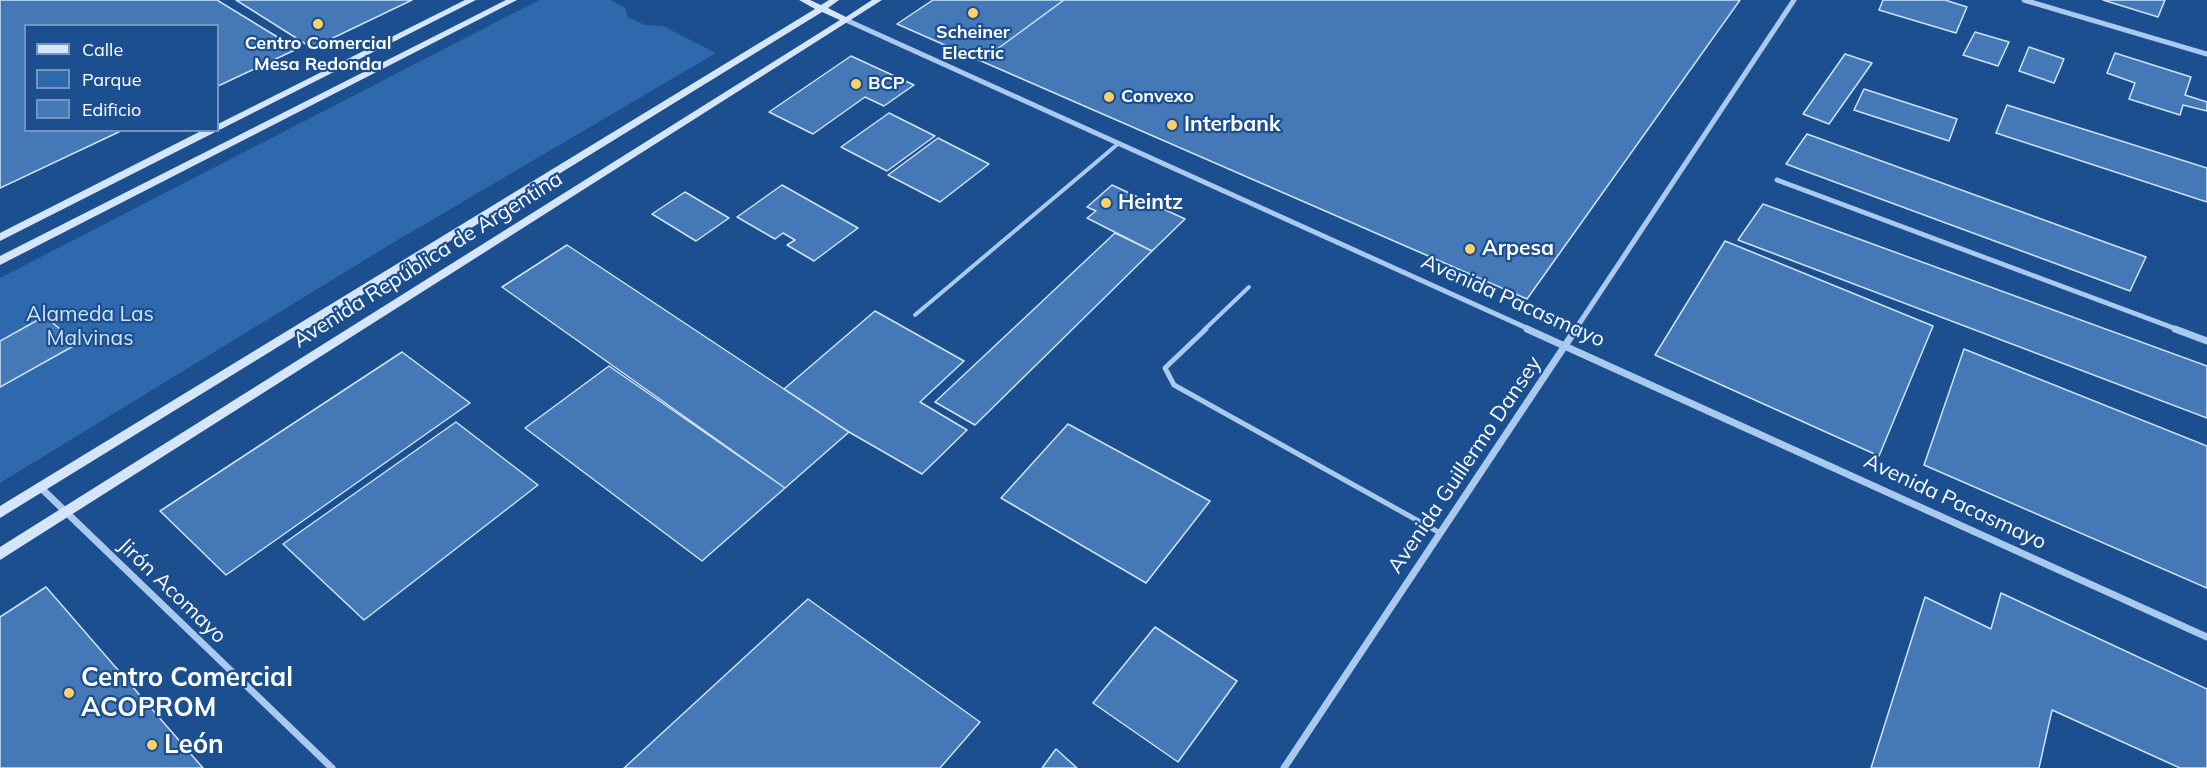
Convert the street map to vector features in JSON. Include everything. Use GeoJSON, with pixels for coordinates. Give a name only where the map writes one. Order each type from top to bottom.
{"type":"FeatureCollection","features":[{"type":"Feature","properties":{"kind":"street"},"geometry":{"type":"LineString","coordinates":[[219,127],[472,0]]}},
{"type":"Feature","properties":{"kind":"street"},"geometry":{"type":"LineString","coordinates":[[0,261],[513,0]]}},
{"type":"Feature","properties":{"kind":"street","name":"Avenida Pacasmayo"},"geometry":{"type":"LineString","coordinates":[[803,0],[2207,637]]}},
{"type":"Feature","properties":{"kind":"street","name":"Avenida República de Argentina"},"geometry":{"type":"LineString","coordinates":[[0,513],[835,0]]}},
{"type":"Feature","properties":{"kind":"street","name":"Avenida República de Argentina"},"geometry":{"type":"LineString","coordinates":[[0,554],[878,0]]}},
{"type":"Feature","properties":{"kind":"street","name":"Avenida Guillermo Dansey"},"geometry":{"type":"LineString","coordinates":[[1284,768],[1794,0]]}},
{"type":"Feature","properties":{"kind":"street"},"geometry":{"type":"LineString","coordinates":[[2024,0],[2207,54]]}},
{"type":"Feature","properties":{"kind":"street"},"geometry":{"type":"LineString","coordinates":[[0,237],[208,132]]}},
{"type":"Feature","properties":{"kind":"street"},"geometry":{"type":"LineString","coordinates":[[1777,180],[2207,341]]}},
{"type":"Feature","properties":{"kind":"street","name":"Jirón Acomayo"},"geometry":{"type":"LineString","coordinates":[[41,488],[332,768]]}},
{"type":"Feature","properties":{"kind":"lane"},"geometry":{"type":"LineString","coordinates":[[915,315],[1119,143]]}},
{"type":"Feature","properties":{"kind":"lane"},"geometry":{"type":"LineString","coordinates":[[1249,287],[1165,368],[1174,385],[1440,533]]}},
{"type":"Feature","properties":{"kind":"green space","name":"Alameda Las Malvinas"},"geometry":{"type":"Polygon","coordinates":[[[539,0],[611,0],[625,8],[628,17],[645,25],[663,26],[716,53],[391,244],[0,483],[0,278],[539,0]]]}},
{"type":"Feature","properties":{"kind":"building"},"geometry":{"type":"Polygon","coordinates":[[[0,0],[217,0],[297,49],[219,86],[219,24],[24,24],[24,132],[119,132],[0,188],[0,0]]]}},
{"type":"Feature","properties":{"kind":"building","name":"Centro Comercial Mesa Redonda"},"geometry":{"type":"Polygon","coordinates":[[[236,0],[412,0],[312,48],[236,0]]]}},
{"type":"Feature","properties":{"kind":"building"},"geometry":{"type":"Polygon","coordinates":[[[933,0],[1064,0],[981,61],[897,24],[933,0]]]}},
{"type":"Feature","properties":{"kind":"building"},"geometry":{"type":"Polygon","coordinates":[[[1064,0],[1740,0],[1527,299],[981,61],[1064,0]]]}},
{"type":"Feature","properties":{"kind":"building"},"geometry":{"type":"Polygon","coordinates":[[[1883,0],[1945,0],[1967,7],[1956,33],[1879,10],[1883,0]]]}},
{"type":"Feature","properties":{"kind":"building"},"geometry":{"type":"Polygon","coordinates":[[[2103,0],[2165,0],[2158,17],[2103,0]]]}},
{"type":"Feature","properties":{"kind":"building"},"geometry":{"type":"Polygon","coordinates":[[[1975,32],[2009,42],[1998,66],[1963,55],[1975,32]]]}},
{"type":"Feature","properties":{"kind":"building"},"geometry":{"type":"Polygon","coordinates":[[[2029,47],[2064,59],[2054,83],[2019,71],[2029,47]]]}},
{"type":"Feature","properties":{"kind":"building"},"geometry":{"type":"Polygon","coordinates":[[[2115,53],[2191,77],[2185,95],[2207,102],[2207,111],[2183,105],[2180,115],[2129,99],[2135,83],[2107,73],[2115,53]]]}},
{"type":"Feature","properties":{"kind":"building"},"geometry":{"type":"Polygon","coordinates":[[[1845,54],[1872,63],[1829,124],[1803,114],[1845,54]]]}},
{"type":"Feature","properties":{"kind":"building"},"geometry":{"type":"Polygon","coordinates":[[[851,56],[914,85],[884,106],[865,97],[813,134],[769,112],[851,56]]]}},
{"type":"Feature","properties":{"kind":"building"},"geometry":{"type":"Polygon","coordinates":[[[1864,89],[1957,119],[1949,141],[1854,110],[1864,89]]]}},
{"type":"Feature","properties":{"kind":"building"},"geometry":{"type":"Polygon","coordinates":[[[2007,105],[2207,168],[2207,202],[1996,133],[2007,105]]]}},
{"type":"Feature","properties":{"kind":"building"},"geometry":{"type":"Polygon","coordinates":[[[889,113],[935,136],[887,171],[841,147],[889,113]]]}},
{"type":"Feature","properties":{"kind":"building"},"geometry":{"type":"Polygon","coordinates":[[[1807,134],[2146,257],[2130,291],[1786,164],[1807,134]]]}},
{"type":"Feature","properties":{"kind":"building"},"geometry":{"type":"Polygon","coordinates":[[[938,138],[989,164],[940,202],[888,175],[938,138]]]}},
{"type":"Feature","properties":{"kind":"building"},"geometry":{"type":"Polygon","coordinates":[[[782,185],[858,228],[814,261],[787,245],[795,240],[783,233],[775,239],[737,217],[782,185]]]}},
{"type":"Feature","properties":{"kind":"building"},"geometry":{"type":"Polygon","coordinates":[[[1112,185],[1185,219],[1152,251],[1087,218],[1096,211],[1087,207],[1112,185]]]}},
{"type":"Feature","properties":{"kind":"building"},"geometry":{"type":"Polygon","coordinates":[[[685,192],[729,218],[696,241],[652,214],[685,192]]]}},
{"type":"Feature","properties":{"kind":"building"},"geometry":{"type":"Polygon","coordinates":[[[1763,204],[2207,366],[2207,418],[1738,240],[1763,204]]]}},
{"type":"Feature","properties":{"kind":"building"},"geometry":{"type":"Polygon","coordinates":[[[1115,233],[1152,251],[975,425],[935,402],[1115,233]]]}},
{"type":"Feature","properties":{"kind":"building"},"geometry":{"type":"Polygon","coordinates":[[[1725,241],[1933,326],[1879,456],[1655,355],[1725,241]]]}},
{"type":"Feature","properties":{"kind":"building"},"geometry":{"type":"Polygon","coordinates":[[[567,245],[849,432],[785,488],[502,287],[567,245]]]}},
{"type":"Feature","properties":{"kind":"building"},"geometry":{"type":"Polygon","coordinates":[[[875,311],[964,361],[920,402],[967,430],[922,474],[849,432],[784,389],[875,311]]]}},
{"type":"Feature","properties":{"kind":"building"},"geometry":{"type":"Polygon","coordinates":[[[45,316],[77,344],[0,387],[0,341],[45,316]]]}},
{"type":"Feature","properties":{"kind":"building"},"geometry":{"type":"Polygon","coordinates":[[[1964,349],[2207,446],[2207,588],[1924,465],[1964,349]]]}},
{"type":"Feature","properties":{"kind":"building"},"geometry":{"type":"Polygon","coordinates":[[[402,352],[470,403],[226,575],[160,511],[402,352]]]}},
{"type":"Feature","properties":{"kind":"building"},"geometry":{"type":"Polygon","coordinates":[[[609,366],[785,488],[702,561],[525,428],[609,366]]]}},
{"type":"Feature","properties":{"kind":"building"},"geometry":{"type":"Polygon","coordinates":[[[456,422],[538,485],[364,620],[283,544],[456,422]]]}},
{"type":"Feature","properties":{"kind":"building"},"geometry":{"type":"Polygon","coordinates":[[[1068,424],[1210,501],[1146,583],[1001,498],[1068,424]]]}},
{"type":"Feature","properties":{"kind":"building","name":"Centro Comercial ACOPROM"},"geometry":{"type":"Polygon","coordinates":[[[46,587],[203,768],[0,768],[0,617],[46,587]]]}},
{"type":"Feature","properties":{"kind":"building"},"geometry":{"type":"Polygon","coordinates":[[[2001,593],[2207,689],[2207,768],[2180,768],[2052,710],[2039,768],[1871,768],[1925,597],[1991,629],[2001,593]]]}},
{"type":"Feature","properties":{"kind":"building"},"geometry":{"type":"Polygon","coordinates":[[[808,599],[980,722],[940,768],[624,768],[808,599]]]}},
{"type":"Feature","properties":{"kind":"building"},"geometry":{"type":"Polygon","coordinates":[[[1155,627],[1237,681],[1178,762],[1093,703],[1155,627]]]}},
{"type":"Feature","properties":{"kind":"building"},"geometry":{"type":"Polygon","coordinates":[[[1056,749],[1077,768],[1042,768],[1056,749]]]}},
{"type":"Feature","properties":{"kind":"place","name":"Scheiner Electric"},"geometry":{"type":"Point","coordinates":[973,13]}},
{"type":"Feature","properties":{"kind":"place","name":"Centro Comercial Mesa Redonda"},"geometry":{"type":"Point","coordinates":[318,24]}},
{"type":"Feature","properties":{"kind":"place","name":"BCP"},"geometry":{"type":"Point","coordinates":[856,84]}},
{"type":"Feature","properties":{"kind":"place","name":"Convexo"},"geometry":{"type":"Point","coordinates":[1109,97]}},
{"type":"Feature","properties":{"kind":"place","name":"Interbank"},"geometry":{"type":"Point","coordinates":[1172,125]}},
{"type":"Feature","properties":{"kind":"place","name":"Heintz"},"geometry":{"type":"Point","coordinates":[1106,203]}},
{"type":"Feature","properties":{"kind":"place","name":"Arpesa"},"geometry":{"type":"Point","coordinates":[1470,249]}},
{"type":"Feature","properties":{"kind":"place","name":"Centro Comercial ACOPROM"},"geometry":{"type":"Point","coordinates":[69,693]}},
{"type":"Feature","properties":{"kind":"place","name":"León"},"geometry":{"type":"Point","coordinates":[152,745]}}]}
